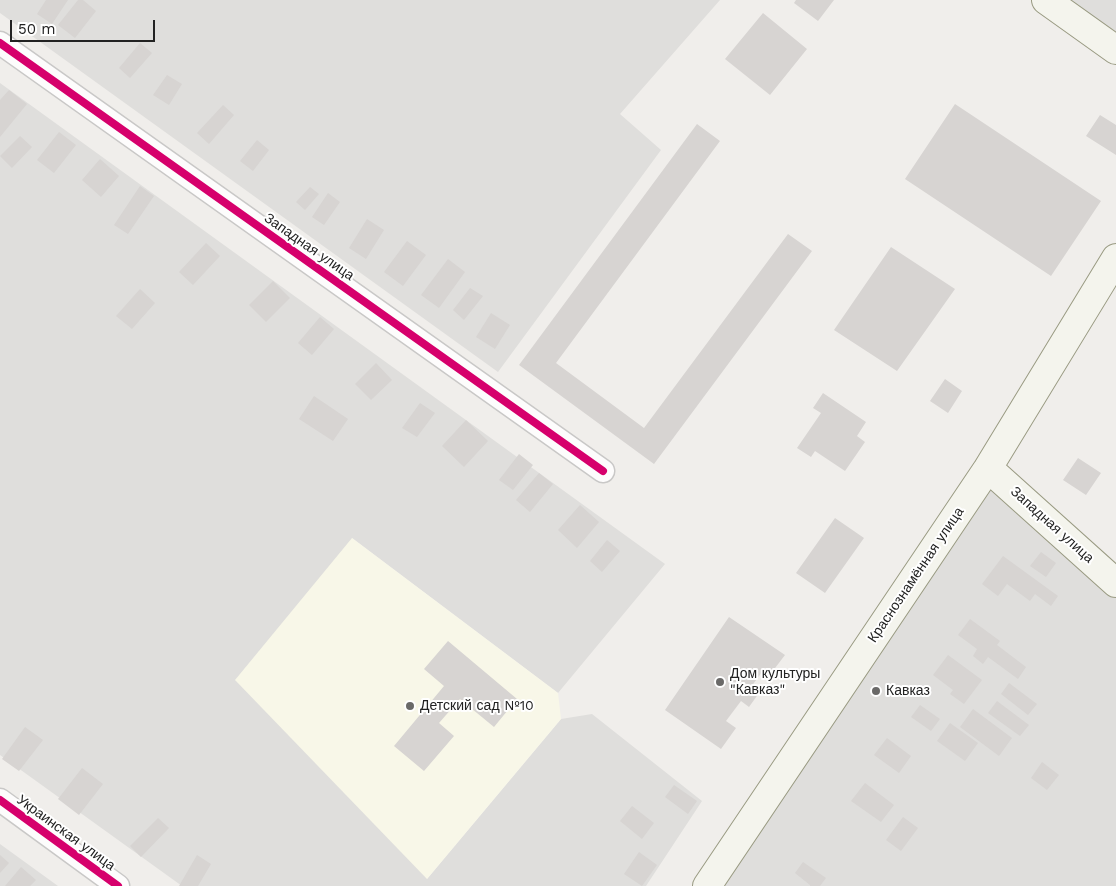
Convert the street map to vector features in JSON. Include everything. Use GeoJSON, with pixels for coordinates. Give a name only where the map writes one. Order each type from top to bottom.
{"type":"FeatureCollection","features":[{"type":"Feature","properties":{"kind":"main road"},"geometry":{"type":"LineString","coordinates":[[1046,0],[1116,50]]}},
{"type":"Feature","properties":{"kind":"main road","name":"Краснознамённая улица"},"geometry":{"type":"LineString","coordinates":[[707,886],[988,468],[1116,258]]}},
{"type":"Feature","properties":{"kind":"main road","name":"Западная улица"},"geometry":{"type":"LineString","coordinates":[[988,468],[1116,583]]}},
{"type":"Feature","properties":{"kind":"street","name":"Западная улица"},"geometry":{"type":"LineString","coordinates":[[0,43],[602,471]]}},
{"type":"Feature","properties":{"kind":"street","name":"Украинская улица"},"geometry":{"type":"LineString","coordinates":[[0,800],[118,886]]}},
{"type":"Feature","properties":{"kind":"shaded area"},"geometry":{"type":"Polygon","coordinates":[[[0,0],[720,0],[620,114],[661,150],[498,372],[0,13],[0,0]]]}},
{"type":"Feature","properties":{"kind":"shaded area"},"geometry":{"type":"Polygon","coordinates":[[[1070,0],[1116,0],[1116,32],[1070,0]]]}},
{"type":"Feature","properties":{"kind":"shaded area"},"geometry":{"type":"Polygon","coordinates":[[[0,83],[665,564],[558,693],[352,538],[427,879],[561,719],[592,714],[702,801],[646,886],[182,886],[0,755],[0,83]]]}},
{"type":"Feature","properties":{"kind":"shaded area"},"geometry":{"type":"Polygon","coordinates":[[[992,482],[1116,595],[1116,886],[718,886],[992,482]]]}},
{"type":"Feature","properties":{"kind":"shaded area","name":"Детский сад №10"},"geometry":{"type":"Polygon","coordinates":[[[352,538],[558,693],[561,719],[427,879],[235,680],[352,538]]]}},
{"type":"Feature","properties":{"kind":"shaded area"},"geometry":{"type":"Polygon","coordinates":[[[0,844],[58,886],[0,886],[0,844]]]}},
{"type":"Feature","properties":{"kind":"building"},"geometry":{"type":"Polygon","coordinates":[[[46,0],[68,0],[52,24],[37,14],[46,0]]]}},
{"type":"Feature","properties":{"kind":"building"},"geometry":{"type":"Polygon","coordinates":[[[78,0],[83,0],[96,11],[75,38],[58,25],[78,0]]]}},
{"type":"Feature","properties":{"kind":"building"},"geometry":{"type":"Polygon","coordinates":[[[796,0],[834,0],[818,21],[794,3],[796,0]]]}},
{"type":"Feature","properties":{"kind":"building"},"geometry":{"type":"Polygon","coordinates":[[[763,13],[807,49],[770,95],[725,59],[763,13]]]}},
{"type":"Feature","properties":{"kind":"building"},"geometry":{"type":"Polygon","coordinates":[[[140,43],[152,53],[130,78],[119,68],[140,43]]]}},
{"type":"Feature","properties":{"kind":"building"},"geometry":{"type":"Polygon","coordinates":[[[167,75],[182,84],[169,105],[153,95],[167,75]]]}},
{"type":"Feature","properties":{"kind":"building"},"geometry":{"type":"Polygon","coordinates":[[[9,90],[27,104],[0,137],[0,100],[9,90]]]}},
{"type":"Feature","properties":{"kind":"building"},"geometry":{"type":"Polygon","coordinates":[[[955,104],[1101,201],[1051,276],[905,179],[955,104]]]}},
{"type":"Feature","properties":{"kind":"building"},"geometry":{"type":"Polygon","coordinates":[[[223,105],[234,115],[209,144],[197,133],[223,105]]]}},
{"type":"Feature","properties":{"kind":"building"},"geometry":{"type":"Polygon","coordinates":[[[1100,115],[1116,125],[1116,155],[1086,136],[1100,115]]]}},
{"type":"Feature","properties":{"kind":"building"},"geometry":{"type":"Polygon","coordinates":[[[697,124],[720,141],[556,363],[644,428],[788,234],[812,251],[654,464],[519,365],[697,124]]]}},
{"type":"Feature","properties":{"kind":"building"},"geometry":{"type":"Polygon","coordinates":[[[59,132],[76,145],[54,173],[37,160],[59,132]]]}},
{"type":"Feature","properties":{"kind":"building"},"geometry":{"type":"Polygon","coordinates":[[[20,136],[32,147],[12,168],[0,156],[20,136]]]}},
{"type":"Feature","properties":{"kind":"building"},"geometry":{"type":"Polygon","coordinates":[[[257,140],[269,150],[253,171],[240,161],[257,140]]]}},
{"type":"Feature","properties":{"kind":"building"},"geometry":{"type":"Polygon","coordinates":[[[100,159],[119,176],[101,197],[82,180],[100,159]]]}},
{"type":"Feature","properties":{"kind":"building"},"geometry":{"type":"Polygon","coordinates":[[[140,186],[154,196],[128,234],[114,225],[140,186]]]}},
{"type":"Feature","properties":{"kind":"building"},"geometry":{"type":"Polygon","coordinates":[[[310,187],[319,194],[305,210],[296,202],[310,187]]]}},
{"type":"Feature","properties":{"kind":"building"},"geometry":{"type":"Polygon","coordinates":[[[328,193],[340,202],[324,225],[312,217],[328,193]]]}},
{"type":"Feature","properties":{"kind":"building"},"geometry":{"type":"Polygon","coordinates":[[[367,219],[384,230],[366,259],[349,248],[367,219]]]}},
{"type":"Feature","properties":{"kind":"building"},"geometry":{"type":"Polygon","coordinates":[[[407,241],[426,255],[403,286],[384,272],[407,241]]]}},
{"type":"Feature","properties":{"kind":"building"},"geometry":{"type":"Polygon","coordinates":[[[206,243],[220,256],[193,285],[179,272],[206,243]]]}},
{"type":"Feature","properties":{"kind":"building"},"geometry":{"type":"Polygon","coordinates":[[[891,247],[955,289],[897,371],[834,330],[891,247]]]}},
{"type":"Feature","properties":{"kind":"building"},"geometry":{"type":"Polygon","coordinates":[[[448,259],[465,272],[439,308],[421,295],[448,259]]]}},
{"type":"Feature","properties":{"kind":"building"},"geometry":{"type":"Polygon","coordinates":[[[273,281],[290,298],[266,322],[249,305],[273,281]]]}},
{"type":"Feature","properties":{"kind":"building"},"geometry":{"type":"Polygon","coordinates":[[[470,288],[483,296],[464,320],[453,310],[470,288]]]}},
{"type":"Feature","properties":{"kind":"building"},"geometry":{"type":"Polygon","coordinates":[[[140,289],[155,303],[132,329],[116,316],[140,289]]]}},
{"type":"Feature","properties":{"kind":"building"},"geometry":{"type":"Polygon","coordinates":[[[491,313],[510,325],[495,349],[476,337],[491,313]]]}},
{"type":"Feature","properties":{"kind":"building"},"geometry":{"type":"Polygon","coordinates":[[[320,317],[334,329],[312,355],[298,343],[320,317]]]}},
{"type":"Feature","properties":{"kind":"building"},"geometry":{"type":"Polygon","coordinates":[[[376,363],[392,380],[371,400],[355,384],[376,363]]]}},
{"type":"Feature","properties":{"kind":"building"},"geometry":{"type":"Polygon","coordinates":[[[945,379],[962,391],[948,413],[930,401],[945,379]]]}},
{"type":"Feature","properties":{"kind":"building"},"geometry":{"type":"Polygon","coordinates":[[[823,393],[866,422],[857,436],[865,442],[845,471],[815,451],[811,457],[797,448],[821,413],[813,408],[823,393]]]}},
{"type":"Feature","properties":{"kind":"building"},"geometry":{"type":"Polygon","coordinates":[[[314,396],[348,419],[333,441],[299,419],[314,396]]]}},
{"type":"Feature","properties":{"kind":"building"},"geometry":{"type":"Polygon","coordinates":[[[420,403],[435,413],[417,437],[402,428],[420,403]]]}},
{"type":"Feature","properties":{"kind":"building"},"geometry":{"type":"Polygon","coordinates":[[[466,420],[488,441],[464,467],[442,446],[466,420]]]}},
{"type":"Feature","properties":{"kind":"building"},"geometry":{"type":"Polygon","coordinates":[[[519,454],[533,465],[513,490],[499,480],[519,454]]]}},
{"type":"Feature","properties":{"kind":"building"},"geometry":{"type":"Polygon","coordinates":[[[1078,458],[1101,473],[1086,495],[1063,480],[1078,458]]]}},
{"type":"Feature","properties":{"kind":"building"},"geometry":{"type":"Polygon","coordinates":[[[539,473],[553,484],[530,512],[516,500],[539,473]]]}},
{"type":"Feature","properties":{"kind":"building"},"geometry":{"type":"Polygon","coordinates":[[[580,505],[599,522],[577,548],[558,530],[580,505]]]}},
{"type":"Feature","properties":{"kind":"building"},"geometry":{"type":"Polygon","coordinates":[[[835,518],[864,538],[825,593],[796,573],[835,518]]]}},
{"type":"Feature","properties":{"kind":"building"},"geometry":{"type":"Polygon","coordinates":[[[607,540],[620,551],[602,572],[590,561],[607,540]]]}},
{"type":"Feature","properties":{"kind":"building"},"geometry":{"type":"Polygon","coordinates":[[[1041,552],[1056,563],[1046,577],[1030,566],[1041,552]]]}},
{"type":"Feature","properties":{"kind":"building"},"geometry":{"type":"Polygon","coordinates":[[[1003,556],[1058,596],[1051,606],[1035,594],[1030,601],[1007,584],[998,596],[982,584],[1003,556]]]}},
{"type":"Feature","properties":{"kind":"building"},"geometry":{"type":"Polygon","coordinates":[[[729,617],[785,655],[769,676],[762,672],[751,687],[759,693],[749,707],[741,701],[726,721],[736,728],[721,749],[665,710],[729,617]]]}},
{"type":"Feature","properties":{"kind":"building"},"geometry":{"type":"Polygon","coordinates":[[[970,619],[1000,641],[997,645],[1026,667],[1018,679],[988,657],[983,664],[973,656],[977,649],[958,635],[970,619]]]}},
{"type":"Feature","properties":{"kind":"building"},"geometry":{"type":"Polygon","coordinates":[[[448,641],[517,699],[494,727],[460,699],[439,723],[454,736],[424,771],[394,746],[444,686],[424,669],[448,641]]]}},
{"type":"Feature","properties":{"kind":"building"},"geometry":{"type":"Polygon","coordinates":[[[948,655],[982,680],[964,704],[950,694],[953,690],[933,675],[948,655]]]}},
{"type":"Feature","properties":{"kind":"building"},"geometry":{"type":"Polygon","coordinates":[[[1009,683],[1037,704],[1028,715],[1001,694],[1009,683]]]}},
{"type":"Feature","properties":{"kind":"building"},"geometry":{"type":"Polygon","coordinates":[[[997,701],[1029,725],[1020,736],[988,713],[997,701]]]}},
{"type":"Feature","properties":{"kind":"building"},"geometry":{"type":"Polygon","coordinates":[[[920,705],[940,719],[931,731],[911,717],[920,705]]]}},
{"type":"Feature","properties":{"kind":"building"},"geometry":{"type":"Polygon","coordinates":[[[973,709],[1012,738],[999,756],[960,727],[973,709]]]}},
{"type":"Feature","properties":{"kind":"building"},"geometry":{"type":"Polygon","coordinates":[[[950,723],[978,743],[965,761],[937,741],[950,723]]]}},
{"type":"Feature","properties":{"kind":"building"},"geometry":{"type":"Polygon","coordinates":[[[25,727],[43,740],[19,771],[2,759],[25,727]]]}},
{"type":"Feature","properties":{"kind":"building"},"geometry":{"type":"Polygon","coordinates":[[[887,738],[911,756],[899,773],[874,755],[887,738]]]}},
{"type":"Feature","properties":{"kind":"building"},"geometry":{"type":"Polygon","coordinates":[[[1042,762],[1059,775],[1047,790],[1031,778],[1042,762]]]}},
{"type":"Feature","properties":{"kind":"building"},"geometry":{"type":"Polygon","coordinates":[[[82,768],[103,784],[79,815],[58,799],[82,768]]]}},
{"type":"Feature","properties":{"kind":"building"},"geometry":{"type":"Polygon","coordinates":[[[865,783],[894,805],[881,822],[851,801],[865,783]]]}},
{"type":"Feature","properties":{"kind":"building"},"geometry":{"type":"Polygon","coordinates":[[[674,785],[697,801],[688,814],[665,797],[674,785]]]}},
{"type":"Feature","properties":{"kind":"building"},"geometry":{"type":"Polygon","coordinates":[[[632,806],[654,823],[642,839],[620,821],[632,806]]]}},
{"type":"Feature","properties":{"kind":"building"},"geometry":{"type":"Polygon","coordinates":[[[903,817],[918,828],[901,851],[886,840],[903,817]]]}},
{"type":"Feature","properties":{"kind":"building"},"geometry":{"type":"Polygon","coordinates":[[[158,818],[169,828],[141,857],[130,846],[158,818]]]}},
{"type":"Feature","properties":{"kind":"building"},"geometry":{"type":"Polygon","coordinates":[[[639,852],[657,865],[642,886],[624,874],[639,852]]]}},
{"type":"Feature","properties":{"kind":"building"},"geometry":{"type":"Polygon","coordinates":[[[0,855],[9,863],[0,873],[0,855]]]}},
{"type":"Feature","properties":{"kind":"building"},"geometry":{"type":"Polygon","coordinates":[[[197,855],[211,864],[198,886],[179,886],[197,855]]]}},
{"type":"Feature","properties":{"kind":"building"},"geometry":{"type":"Polygon","coordinates":[[[803,862],[826,878],[820,886],[810,886],[795,873],[803,862]]]}},
{"type":"Feature","properties":{"kind":"building"},"geometry":{"type":"Polygon","coordinates":[[[21,867],[36,880],[30,886],[5,886],[21,867]]]}},
{"type":"Feature","properties":{"kind":"cycle path"},"geometry":{"type":"LineString","coordinates":[[0,43],[603,471]]}},
{"type":"Feature","properties":{"kind":"cycle path"},"geometry":{"type":"LineString","coordinates":[[0,800],[118,886]]}},
{"type":"Feature","properties":{"kind":"place","name":"Дом культуры \"Кавказ\""},"geometry":{"type":"Point","coordinates":[720,682]}},
{"type":"Feature","properties":{"kind":"place","name":"Кавказ"},"geometry":{"type":"Point","coordinates":[876,691]}},
{"type":"Feature","properties":{"kind":"place","name":"Детский сад №10"},"geometry":{"type":"Point","coordinates":[410,706]}}]}
